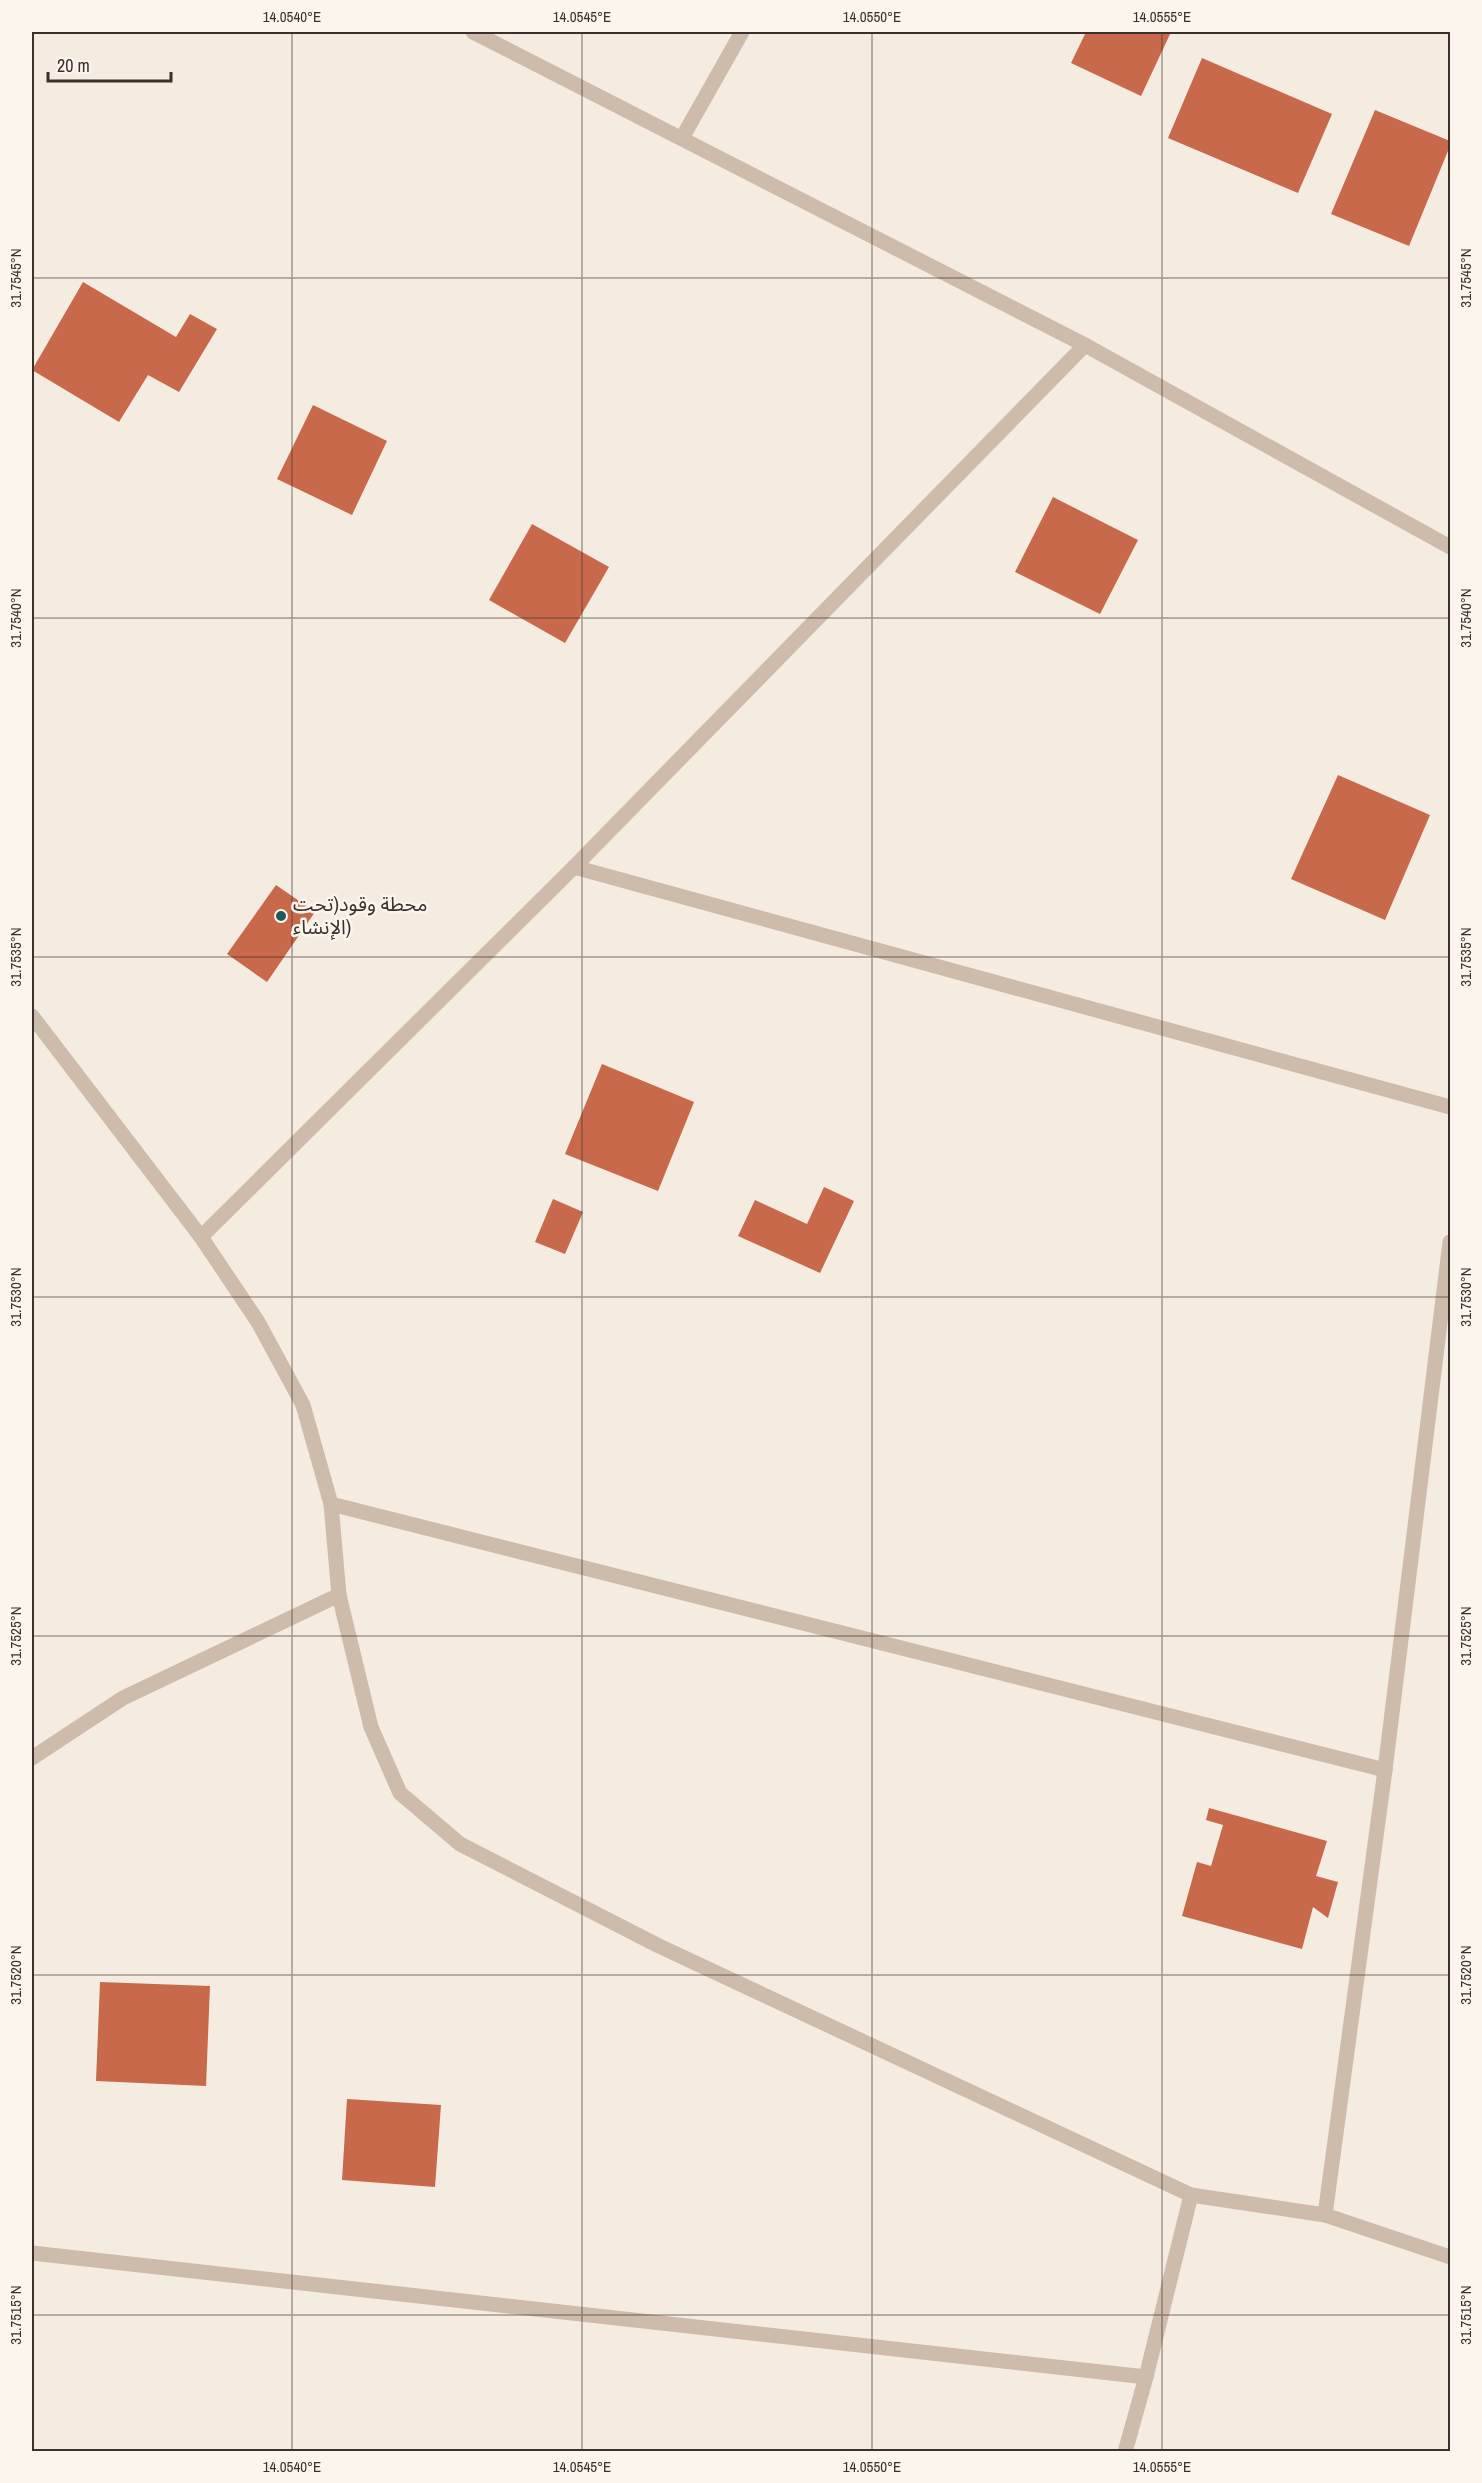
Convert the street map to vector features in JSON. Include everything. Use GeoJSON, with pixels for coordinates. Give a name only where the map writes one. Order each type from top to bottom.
{"type":"FeatureCollection","features":[{"type":"Feature","properties":{"kind":"street"},"geometry":{"type":"LineString","coordinates":[[473,32],[1085,345],[1450,547]]}},
{"type":"Feature","properties":{"kind":"street"},"geometry":{"type":"LineString","coordinates":[[682,138],[742,32]]}},
{"type":"Feature","properties":{"kind":"street"},"geometry":{"type":"LineString","coordinates":[[201,1238],[574,867],[1085,345]]}},
{"type":"Feature","properties":{"kind":"street"},"geometry":{"type":"LineString","coordinates":[[574,867],[1450,1107]]}},
{"type":"Feature","properties":{"kind":"street"},"geometry":{"type":"LineString","coordinates":[[32,1016],[201,1238],[258,1322],[303,1405],[331,1504],[339,1595],[371,1727],[400,1793],[460,1844],[659,1946],[1191,2195],[1325,2215],[1450,2257]]}},
{"type":"Feature","properties":{"kind":"street"},"geometry":{"type":"LineString","coordinates":[[1325,2215],[1384,1770],[1450,1242]]}},
{"type":"Feature","properties":{"kind":"street"},"geometry":{"type":"LineString","coordinates":[[331,1504],[1384,1770]]}},
{"type":"Feature","properties":{"kind":"street"},"geometry":{"type":"LineString","coordinates":[[32,1758],[123,1698],[339,1595]]}},
{"type":"Feature","properties":{"kind":"street"},"geometry":{"type":"LineString","coordinates":[[1125,2451],[1146,2377],[1191,2195]]}},
{"type":"Feature","properties":{"kind":"street"},"geometry":{"type":"LineString","coordinates":[[32,2253],[1146,2377]]}},
{"type":"Feature","properties":{"kind":"building"},"geometry":{"type":"Polygon","coordinates":[[[1086,32],[1171,32],[1141,96],[1071,63],[1086,32]]]}},
{"type":"Feature","properties":{"kind":"building"},"geometry":{"type":"Polygon","coordinates":[[[1202,58],[1332,114],[1298,193],[1168,138],[1202,58]]]}},
{"type":"Feature","properties":{"kind":"building"},"geometry":{"type":"Polygon","coordinates":[[[1375,110],[1450,141],[1450,146],[1409,246],[1331,214],[1375,110]]]}},
{"type":"Feature","properties":{"kind":"building"},"geometry":{"type":"Polygon","coordinates":[[[83,282],[176,337],[190,314],[217,329],[179,392],[148,375],[119,422],[32,370],[83,282]]]}},
{"type":"Feature","properties":{"kind":"building"},"geometry":{"type":"Polygon","coordinates":[[[313,405],[387,441],[352,515],[277,479],[313,405]]]}},
{"type":"Feature","properties":{"kind":"building"},"geometry":{"type":"Polygon","coordinates":[[[1053,497],[1138,540],[1100,614],[1015,572],[1053,497]]]}},
{"type":"Feature","properties":{"kind":"building"},"geometry":{"type":"Polygon","coordinates":[[[532,524],[609,567],[565,643],[489,600],[532,524]]]}},
{"type":"Feature","properties":{"kind":"building"},"geometry":{"type":"Polygon","coordinates":[[[1338,775],[1430,815],[1385,920],[1291,879],[1338,775]]]}},
{"type":"Feature","properties":{"kind":"building"},"geometry":{"type":"Polygon","coordinates":[[[276,885],[315,912],[267,982],[227,954],[276,885]]]}},
{"type":"Feature","properties":{"kind":"building"},"geometry":{"type":"Polygon","coordinates":[[[602,1064],[694,1102],[658,1191],[565,1154],[602,1064]]]}},
{"type":"Feature","properties":{"kind":"building"},"geometry":{"type":"Polygon","coordinates":[[[824,1187],[854,1201],[820,1273],[738,1236],[755,1200],[807,1224],[824,1187]]]}},
{"type":"Feature","properties":{"kind":"building"},"geometry":{"type":"Polygon","coordinates":[[[553,1199],[583,1212],[565,1254],[535,1242],[553,1199]]]}},
{"type":"Feature","properties":{"kind":"building"},"geometry":{"type":"Polygon","coordinates":[[[1209,1808],[1327,1841],[1316,1876],[1338,1882],[1328,1918],[1313,1907],[1302,1949],[1182,1916],[1197,1862],[1211,1866],[1223,1825],[1206,1820],[1209,1808]]]}},
{"type":"Feature","properties":{"kind":"building"},"geometry":{"type":"Polygon","coordinates":[[[100,1982],[210,1986],[206,2086],[96,2081],[100,1982]]]}},
{"type":"Feature","properties":{"kind":"building"},"geometry":{"type":"Polygon","coordinates":[[[347,2099],[441,2105],[435,2187],[342,2180],[347,2099]]]}},
{"type":"Feature","properties":{"kind":"place","name":"محطة وقود(تحت الإنشاء)"},"geometry":{"type":"Point","coordinates":[281,916]}}]}
